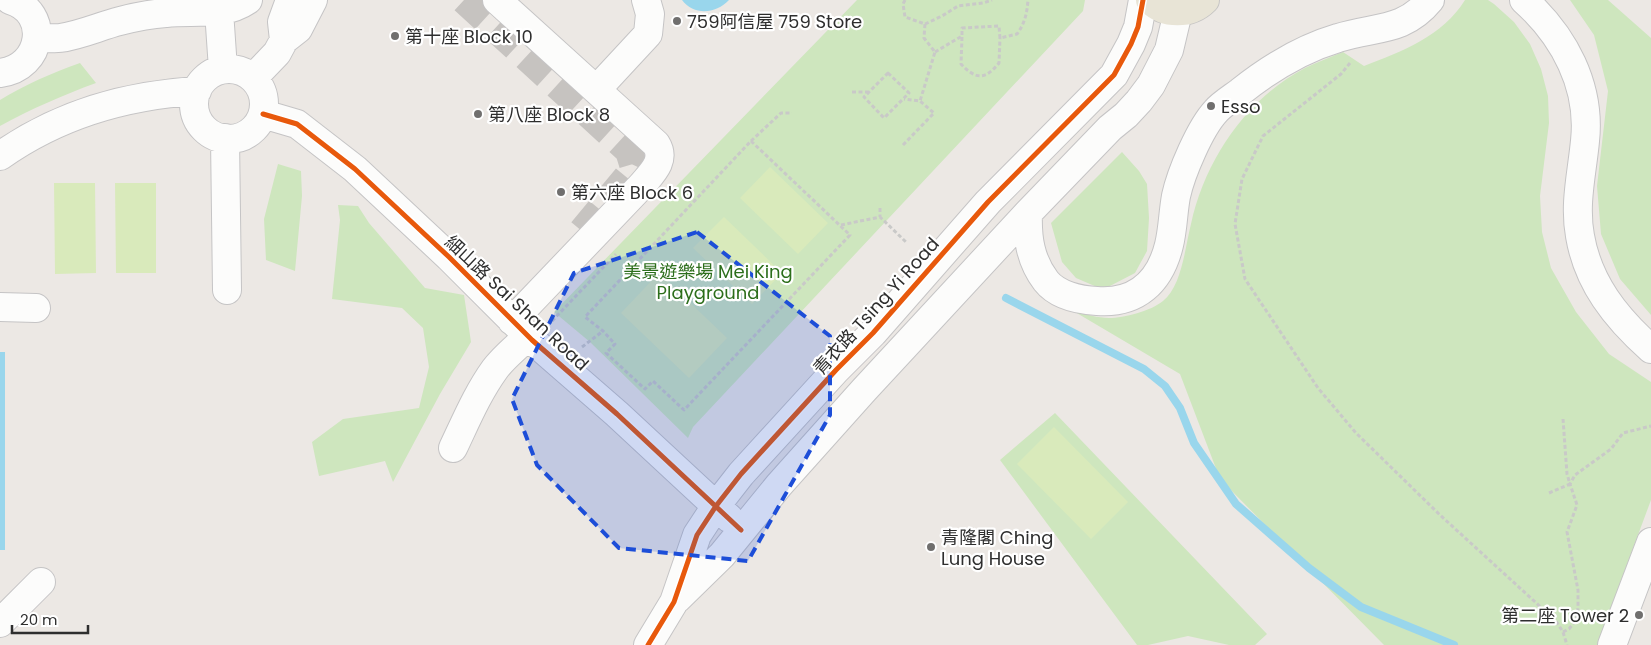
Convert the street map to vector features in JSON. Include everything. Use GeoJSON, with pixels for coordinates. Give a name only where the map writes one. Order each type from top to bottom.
{"type":"FeatureCollection","features":[{"type":"Feature","properties":{"kind":"main road"},"geometry":{"type":"LineString","coordinates":[[1150,0],[1164,9],[1178,12],[1196,7],[1205,0]]}},
{"type":"Feature","properties":{"kind":"street"},"geometry":{"type":"LineString","coordinates":[[0,73],[10,72],[20,67],[29,59],[35,49],[37,37],[36,26],[31,15],[23,6],[10,0]]}},
{"type":"Feature","properties":{"kind":"street"},"geometry":{"type":"LineString","coordinates":[[37,37],[58,38],[79,34],[121,20],[143,16],[166,13],[219,12],[248,0]]}},
{"type":"Feature","properties":{"kind":"street"},"geometry":{"type":"LineString","coordinates":[[284,40],[282,22],[290,0]]}},
{"type":"Feature","properties":{"kind":"street"},"geometry":{"type":"LineString","coordinates":[[253,78],[277,53],[284,40],[298,29],[314,0]]}},
{"type":"Feature","properties":{"kind":"street"},"geometry":{"type":"LineString","coordinates":[[453,448],[483,386],[520,329],[642,185],[658,164],[660,157],[660,150],[656,144],[497,0]]}},
{"type":"Feature","properties":{"kind":"street"},"geometry":{"type":"LineString","coordinates":[[597,89],[648,34],[650,14],[646,0]]}},
{"type":"Feature","properties":{"kind":"street","name":"青衣路 Tsing Yi Road"},"geometry":{"type":"LineString","coordinates":[[648,645],[674,602],[697,535],[716,506],[742,474],[830,377],[873,333],[988,202],[1114,74],[1138,27],[1143,0]]}},
{"type":"Feature","properties":{"kind":"street"},"geometry":{"type":"LineString","coordinates":[[1028,212],[1028,232],[1031,251],[1038,268],[1047,282],[1060,292],[1073,298],[1108,302],[1126,299],[1142,291],[1156,278],[1164,261],[1169,243],[1176,195],[1191,154],[1216,111],[1262,74],[1286,59],[1339,37],[1404,22],[1414,17],[1430,0]]}},
{"type":"Feature","properties":{"kind":"street"},"geometry":{"type":"LineString","coordinates":[[1524,0],[1554,32],[1567,52],[1577,76],[1582,97],[1585,117],[1585,139],[1578,191],[1578,213],[1584,256],[1602,296],[1631,331],[1651,349]]}},
{"type":"Feature","properties":{"kind":"street"},"geometry":{"type":"LineString","coordinates":[[219,12],[223,70]]}},
{"type":"Feature","properties":{"kind":"street","name":"青衣路 Tsing Yi Road"},"geometry":{"type":"LineString","coordinates":[[674,602],[722,555],[774,490],[1028,212],[1110,128],[1126,115],[1151,85],[1169,50],[1178,12]]}},
{"type":"Feature","properties":{"kind":"street"},"geometry":{"type":"LineString","coordinates":[[223,70],[239,70],[253,78],[262,91],[263,114],[259,123],[244,136],[234,138],[214,136],[205,130],[195,111],[194,101],[201,83],[207,77],[223,70]]}},
{"type":"Feature","properties":{"kind":"street"},"geometry":{"type":"LineString","coordinates":[[0,156],[38,133],[70,118],[103,106],[138,98],[197,91]]}},
{"type":"Feature","properties":{"kind":"street","name":"細山路 Sai Shan Road"},"geometry":{"type":"LineString","coordinates":[[263,114],[297,124],[354,169],[449,257],[520,329],[618,414],[742,530]]}},
{"type":"Feature","properties":{"kind":"street"},"geometry":{"type":"LineString","coordinates":[[225,138],[227,290]]}},
{"type":"Feature","properties":{"kind":"street"},"geometry":{"type":"LineString","coordinates":[[0,308],[36,308]]}},
{"type":"Feature","properties":{"kind":"street"},"geometry":{"type":"LineString","coordinates":[[1612,645],[1651,542]]}},
{"type":"Feature","properties":{"kind":"street"},"geometry":{"type":"LineString","coordinates":[[0,623],[41,582]]}},
{"type":"Feature","properties":{"kind":"path"},"geometry":{"type":"LineString","coordinates":[[905,0],[903,4],[905,17],[924,24],[958,6],[983,4],[992,0]]}},
{"type":"Feature","properties":{"kind":"path"},"geometry":{"type":"LineString","coordinates":[[1000,38],[1017,34],[1024,24],[1028,0]]}},
{"type":"Feature","properties":{"kind":"path"},"geometry":{"type":"LineString","coordinates":[[924,24],[924,38],[935,52]]}},
{"type":"Feature","properties":{"kind":"path"},"geometry":{"type":"LineString","coordinates":[[999,26],[999,63],[991,73],[980,76],[969,73],[961,64],[962,36],[962,28],[999,26]]}},
{"type":"Feature","properties":{"kind":"path"},"geometry":{"type":"LineString","coordinates":[[1370,30],[1369,42],[1341,74],[1263,136],[1242,179],[1235,224],[1245,278],[1318,388],[1356,433],[1440,515],[1556,621],[1563,632],[1567,645]]}},
{"type":"Feature","properties":{"kind":"path"},"geometry":{"type":"LineString","coordinates":[[920,101],[935,52],[962,36]]}},
{"type":"Feature","properties":{"kind":"path"},"geometry":{"type":"LineString","coordinates":[[888,73],[909,93],[884,118],[864,97],[869,92],[888,73]]}},
{"type":"Feature","properties":{"kind":"path"},"geometry":{"type":"LineString","coordinates":[[852,92],[869,92]]}},
{"type":"Feature","properties":{"kind":"path"},"geometry":{"type":"LineString","coordinates":[[902,145],[934,113],[920,101],[903,99]]}},
{"type":"Feature","properties":{"kind":"path"},"geometry":{"type":"LineString","coordinates":[[750,141],[850,234],[684,410],[653,380],[645,389],[606,353],[615,344],[585,317],[750,141],[781,114],[792,113]]}},
{"type":"Feature","properties":{"kind":"path"},"geometry":{"type":"LineString","coordinates":[[880,208],[880,217],[906,242]]}},
{"type":"Feature","properties":{"kind":"path"},"geometry":{"type":"LineString","coordinates":[[841,225],[880,217]]}},
{"type":"Feature","properties":{"kind":"path"},"geometry":{"type":"LineString","coordinates":[[552,321],[600,273]]}},
{"type":"Feature","properties":{"kind":"path"},"geometry":{"type":"LineString","coordinates":[[577,350],[602,331]]}},
{"type":"Feature","properties":{"kind":"path"},"geometry":{"type":"LineString","coordinates":[[1563,632],[1569,629],[1576,620],[1578,608],[1578,590],[1567,532],[1577,504],[1567,474],[1564,419]]}},
{"type":"Feature","properties":{"kind":"path"},"geometry":{"type":"LineString","coordinates":[[1549,493],[1570,484],[1575,475],[1611,450],[1623,432],[1651,426]]}},
{"type":"Feature","properties":{"kind":"highlighted area"},"geometry":{"type":"Polygon","coordinates":[[[697,232],[830,336],[830,415],[748,561],[619,548],[537,465],[512,399],[574,273],[697,232]]]}},
{"type":"Feature","properties":{"kind":"green space","name":"美景遊樂場 Mei King Playground"},"geometry":{"type":"Polygon","coordinates":[[[857,0],[1085,0],[1083,11],[693,427],[688,438],[590,342],[554,312],[857,0]]]}},
{"type":"Feature","properties":{"kind":"green space"},"geometry":{"type":"Polygon","coordinates":[[[1465,0],[1488,0],[1514,22],[1530,44],[1541,69],[1548,96],[1549,123],[1540,196],[1542,232],[1551,268],[1576,312],[1609,354],[1651,382],[1651,500],[1597,645],[1384,645],[1220,479],[1180,374],[1075,312],[1096,317],[1115,318],[1152,308],[1163,301],[1175,286],[1179,276],[1197,200],[1206,177],[1231,134],[1264,96],[1305,68],[1343,52],[1364,66],[1392,55],[1420,41],[1445,24],[1465,0]]]}},
{"type":"Feature","properties":{"kind":"green space"},"geometry":{"type":"Polygon","coordinates":[[[1570,0],[1608,0],[1651,38],[1651,315],[1620,279],[1601,234],[1597,186],[1608,91],[1594,35],[1570,0]]]}},
{"type":"Feature","properties":{"kind":"green space"},"geometry":{"type":"Polygon","coordinates":[[[80,63],[96,83],[71,92],[0,126],[0,100],[39,79],[80,63]]]}},
{"type":"Feature","properties":{"kind":"green space"},"geometry":{"type":"Polygon","coordinates":[[[1122,152],[1139,171],[1147,184],[1149,218],[1147,251],[1135,273],[1108,287],[1097,287],[1076,278],[1062,262],[1051,223],[1122,152]]]}},
{"type":"Feature","properties":{"kind":"green space"},"geometry":{"type":"Polygon","coordinates":[[[278,164],[301,171],[302,196],[295,271],[266,260],[264,219],[278,164]]]}},
{"type":"Feature","properties":{"kind":"green space"},"geometry":{"type":"Polygon","coordinates":[[[770,167],[828,223],[798,254],[740,198],[770,167]]]}},
{"type":"Feature","properties":{"kind":"green space"},"geometry":{"type":"Polygon","coordinates":[[[54,183],[95,183],[96,273],[55,274],[54,183]]]}},
{"type":"Feature","properties":{"kind":"green space"},"geometry":{"type":"Polygon","coordinates":[[[115,183],[156,183],[156,273],[116,273],[115,183]]]}},
{"type":"Feature","properties":{"kind":"green space"},"geometry":{"type":"Polygon","coordinates":[[[338,205],[358,206],[369,223],[425,288],[464,295],[471,342],[440,394],[393,482],[385,461],[319,476],[312,442],[343,419],[419,408],[429,367],[423,328],[402,308],[332,299],[340,220],[338,205]]]}},
{"type":"Feature","properties":{"kind":"green space"},"geometry":{"type":"Polygon","coordinates":[[[724,217],[782,273],[752,304],[693,248],[724,217]]]}},
{"type":"Feature","properties":{"kind":"green space"},"geometry":{"type":"Polygon","coordinates":[[[659,273],[727,338],[689,378],[621,313],[659,273]]]}},
{"type":"Feature","properties":{"kind":"green space"},"geometry":{"type":"Polygon","coordinates":[[[1055,413],[1267,634],[1255,645],[1229,645],[1188,636],[1148,645],[1137,645],[1000,460],[1055,413]]]}},
{"type":"Feature","properties":{"kind":"green space"},"geometry":{"type":"Polygon","coordinates":[[[1054,427],[1128,502],[1091,539],[1017,464],[1054,427]]]}},
{"type":"Feature","properties":{"kind":"water"},"geometry":{"type":"Polygon","coordinates":[[[682,0],[729,0],[718,8],[699,11],[693,9],[682,0]]]}},
{"type":"Feature","properties":{"kind":"water"},"geometry":{"type":"Polygon","coordinates":[[[0,352],[5,352],[5,550],[0,550],[0,352]]]}},
{"type":"Feature","properties":{"kind":"waterway"},"geometry":{"type":"LineString","coordinates":[[1006,298],[1144,369],[1165,386],[1180,408],[1194,443],[1236,504],[1309,568],[1361,607],[1454,645]]}},
{"type":"Feature","properties":{"kind":"tunnel"},"geometry":{"type":"LineString","coordinates":[[464,0],[629,151],[633,164],[627,177],[579,235]]}},
{"type":"Feature","properties":{"kind":"cycle path"},"geometry":{"type":"LineString","coordinates":[[648,645],[674,602],[697,535],[716,506],[741,474],[836,370],[873,333],[988,202],[1114,75],[1138,27],[1143,0]]}},
{"type":"Feature","properties":{"kind":"cycle path"},"geometry":{"type":"LineString","coordinates":[[263,114],[297,124],[355,169],[449,257],[532,340],[617,414],[741,530]]}},
{"type":"Feature","properties":{"kind":"place","name":"759阿信屋 759 Store"},"geometry":{"type":"Point","coordinates":[677,21]}},
{"type":"Feature","properties":{"kind":"place","name":"第十座 Block 10"},"geometry":{"type":"Point","coordinates":[395,36]}},
{"type":"Feature","properties":{"kind":"place","name":"Esso"},"geometry":{"type":"Point","coordinates":[1211,106]}},
{"type":"Feature","properties":{"kind":"place","name":"第八座 Block 8"},"geometry":{"type":"Point","coordinates":[478,114]}},
{"type":"Feature","properties":{"kind":"place","name":"第六座 Block 6"},"geometry":{"type":"Point","coordinates":[561,192]}},
{"type":"Feature","properties":{"kind":"place","name":"青隆閣 Ching Lung House"},"geometry":{"type":"Point","coordinates":[931,547]}},
{"type":"Feature","properties":{"kind":"place","name":"第二座 Tower 2"},"geometry":{"type":"Point","coordinates":[1639,615]}}]}
